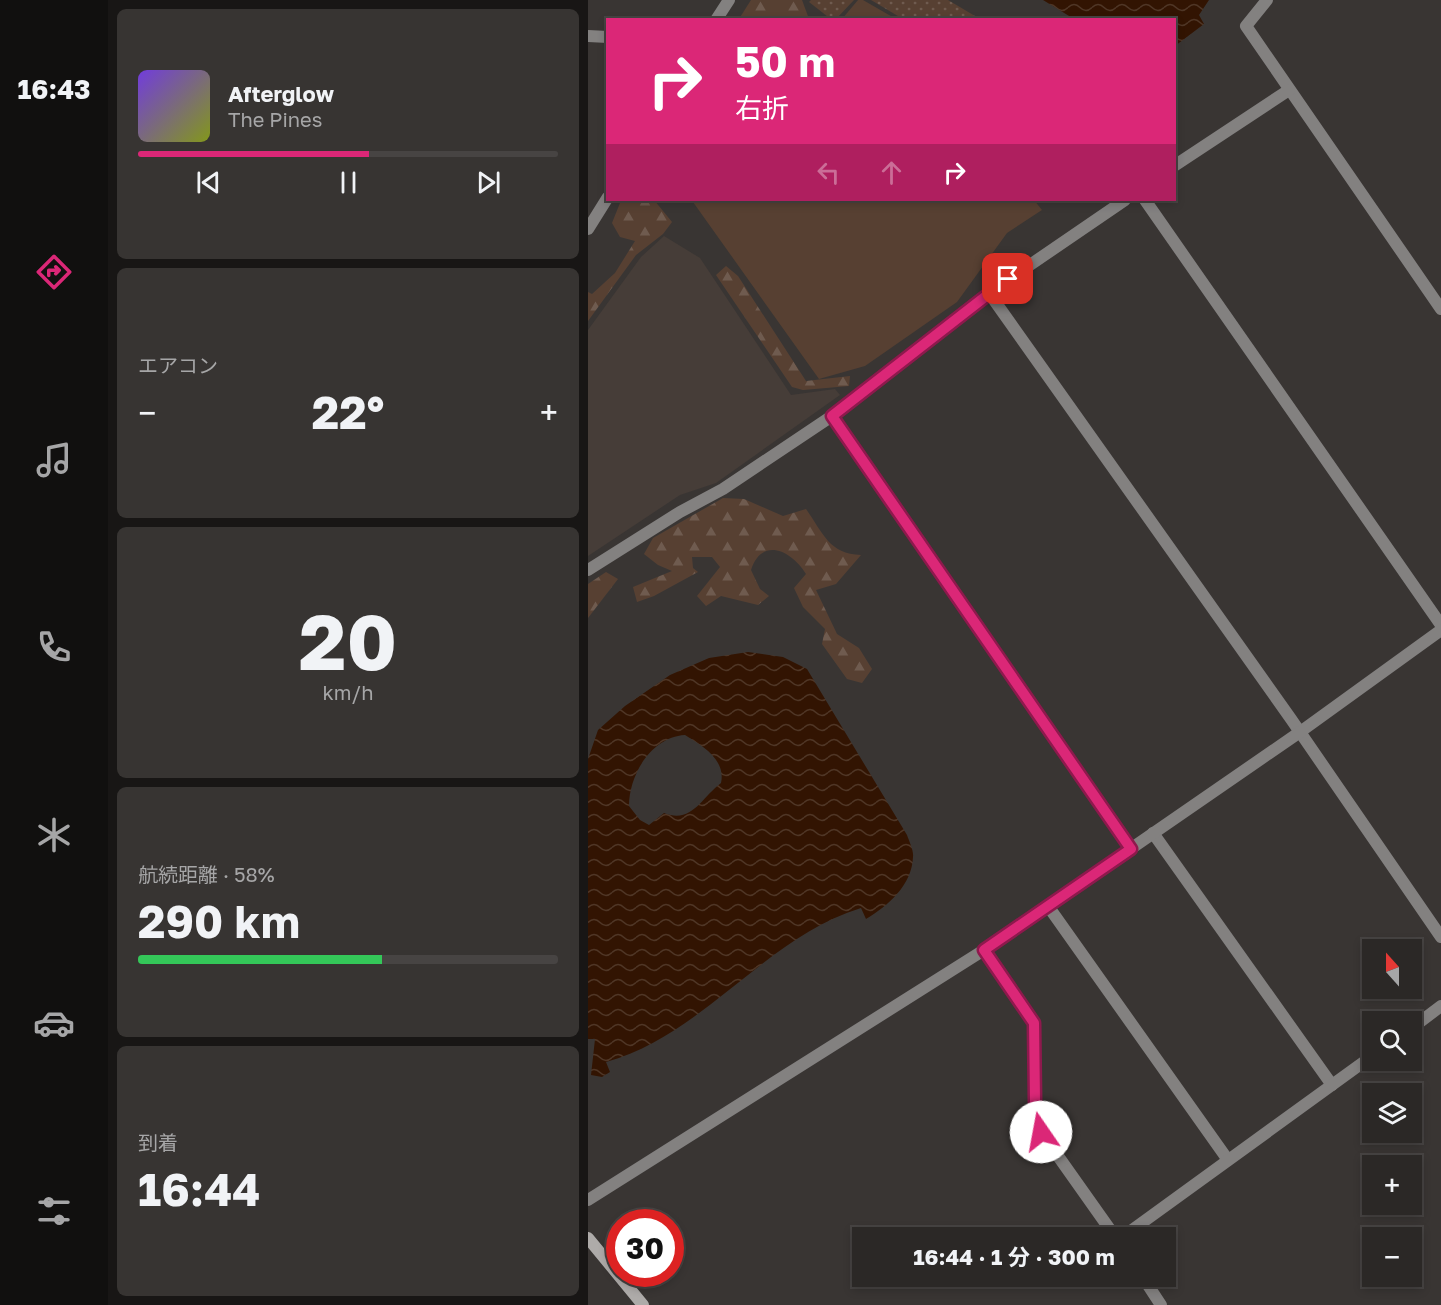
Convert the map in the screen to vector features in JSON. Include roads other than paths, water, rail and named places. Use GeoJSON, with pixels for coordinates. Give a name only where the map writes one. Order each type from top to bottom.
{"type":"FeatureCollection","features":[{"type":"Feature","properties":{"kind":"main road"},"geometry":{"type":"LineString","coordinates":[[588,1238],[643,1305]]}},
{"type":"Feature","properties":{"kind":"street"},"geometry":{"type":"LineString","coordinates":[[717,18],[729,0]]}},
{"type":"Feature","properties":{"kind":"street"},"geometry":{"type":"LineString","coordinates":[[1267,0],[1246,26],[1441,309]]}},
{"type":"Feature","properties":{"kind":"street"},"geometry":{"type":"LineString","coordinates":[[588,36],[606,37]]}},
{"type":"Feature","properties":{"kind":"street"},"geometry":{"type":"LineString","coordinates":[[1176,165],[1289,90]]}},
{"type":"Feature","properties":{"kind":"street"},"geometry":{"type":"LineString","coordinates":[[588,229],[606,200]]}},
{"type":"Feature","properties":{"kind":"street"},"geometry":{"type":"LineString","coordinates":[[588,570],[674,516],[723,489],[832,416],[989,292],[1124,201]]}},
{"type":"Feature","properties":{"kind":"street"},"geometry":{"type":"LineString","coordinates":[[588,1200],[984,950],[1300,732],[1441,628],[1146,201]]}},
{"type":"Feature","properties":{"kind":"street"},"geometry":{"type":"LineString","coordinates":[[989,292],[1300,732],[1441,937]]}},
{"type":"Feature","properties":{"kind":"street"},"geometry":{"type":"LineString","coordinates":[[832,416],[1131,849]]}},
{"type":"Feature","properties":{"kind":"street"},"geometry":{"type":"LineString","coordinates":[[1154,833],[1332,1085]]}},
{"type":"Feature","properties":{"kind":"street"},"geometry":{"type":"LineString","coordinates":[[1048,906],[1228,1160]]}},
{"type":"Feature","properties":{"kind":"street"},"geometry":{"type":"LineString","coordinates":[[984,950],[1034,1023],[1035,1101],[1041,1132],[1110,1227]]}},
{"type":"Feature","properties":{"kind":"street"},"geometry":{"type":"LineString","coordinates":[[1422,1020],[1441,1006]]}},
{"type":"Feature","properties":{"kind":"street"},"geometry":{"type":"LineString","coordinates":[[1134,1227],[1362,1063]]}},
{"type":"Feature","properties":{"kind":"street"},"geometry":{"type":"LineString","coordinates":[[1149,1287],[1161,1305]]}},
{"type":"Feature","properties":{"kind":"water"},"geometry":{"type":"Polygon","coordinates":[[[1043,0],[1209,0],[1199,15],[1204,24],[1176,45],[1176,18],[1072,18],[1043,0]]]}},
{"type":"Feature","properties":{"kind":"water"},"geometry":{"type":"Polygon","coordinates":[[[748,652],[783,657],[807,669],[907,835],[913,852],[912,867],[897,894],[874,914],[866,919],[861,908],[826,922],[794,941],[674,1031],[641,1049],[606,1062],[610,1072],[602,1077],[591,1075],[595,1039],[588,1039],[588,759],[598,730],[625,706],[670,675],[709,658],[748,652]],[[685,735],[673,737],[652,750],[638,770],[633,782],[629,806],[640,820],[649,825],[664,813],[682,815],[696,808],[721,783],[720,767],[712,754],[685,735]]]}}]}
